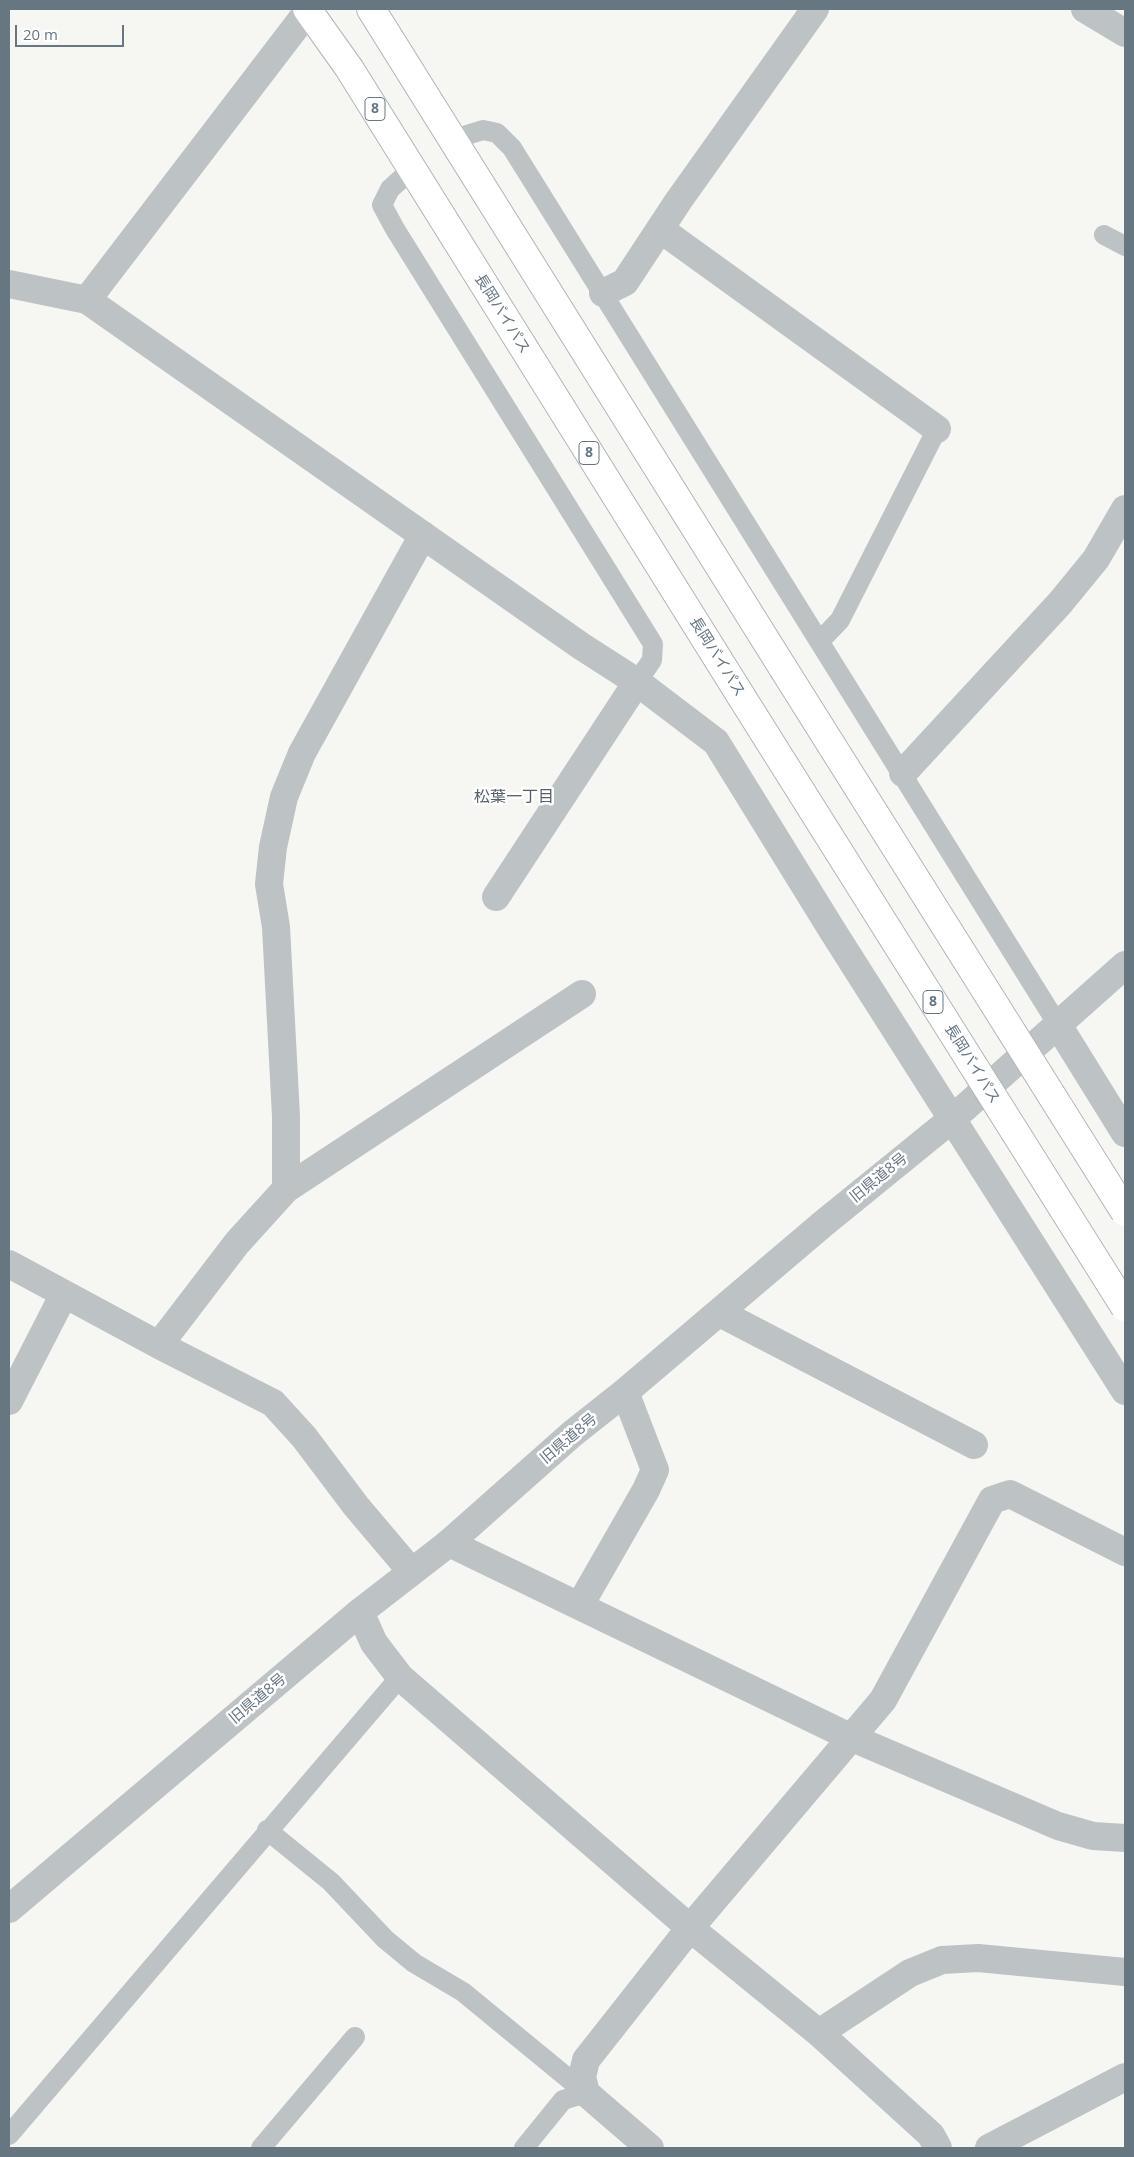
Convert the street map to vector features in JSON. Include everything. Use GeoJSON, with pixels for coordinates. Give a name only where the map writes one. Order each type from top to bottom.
{"type":"FeatureCollection","features":[{"type":"Feature","properties":{"kind":"highway","name":"長岡バイパス"},"geometry":{"type":"LineString","coordinates":[[308,9],[349,68],[1125,1308]]}},
{"type":"Feature","properties":{"kind":"highway"},"geometry":{"type":"LineString","coordinates":[[371,9],[1125,1212]]}},
{"type":"Feature","properties":{"kind":"street"},"geometry":{"type":"LineString","coordinates":[[87,300],[308,9]]}},
{"type":"Feature","properties":{"kind":"street"},"geometry":{"type":"LineString","coordinates":[[603,293],[625,282],[660,229],[815,9]]}},
{"type":"Feature","properties":{"kind":"street"},"geometry":{"type":"LineString","coordinates":[[1085,9],[1125,33]]}},
{"type":"Feature","properties":{"kind":"street"},"geometry":{"type":"LineString","coordinates":[[660,229],[937,429]]}},
{"type":"Feature","properties":{"kind":"street"},"geometry":{"type":"LineString","coordinates":[[9,284],[87,300],[581,646],[637,682],[716,742],[1125,1391]]}},
{"type":"Feature","properties":{"kind":"street"},"geometry":{"type":"LineString","coordinates":[[903,773],[1060,603],[1096,559],[1125,509]]}},
{"type":"Feature","properties":{"kind":"street"},"geometry":{"type":"LineString","coordinates":[[286,1189],[286,1116],[276,927],[269,884],[273,847],[284,797],[302,752],[423,535]]}},
{"type":"Feature","properties":{"kind":"street"},"geometry":{"type":"LineString","coordinates":[[496,897],[637,682]]}},
{"type":"Feature","properties":{"kind":"street","name":"旧県道8号"},"geometry":{"type":"LineString","coordinates":[[9,1909],[360,1612],[411,1571],[450,1543],[572,1434],[720,1313],[824,1223],[952,1119],[1125,965]]}},
{"type":"Feature","properties":{"kind":"street"},"geometry":{"type":"LineString","coordinates":[[159,1345],[237,1243],[286,1189],[582,994]]}},
{"type":"Feature","properties":{"kind":"street"},"geometry":{"type":"LineString","coordinates":[[1058,1026],[1125,1133]]}},
{"type":"Feature","properties":{"kind":"street"},"geometry":{"type":"LineString","coordinates":[[9,1264],[159,1345],[273,1403],[304,1437],[356,1506],[411,1571]]}},
{"type":"Feature","properties":{"kind":"street"},"geometry":{"type":"LineString","coordinates":[[9,1401],[64,1294]]}},
{"type":"Feature","properties":{"kind":"street"},"geometry":{"type":"LineString","coordinates":[[720,1313],[974,1445]]}},
{"type":"Feature","properties":{"kind":"street"},"geometry":{"type":"LineString","coordinates":[[580,1605],[646,1490],[655,1470],[625,1392]]}},
{"type":"Feature","properties":{"kind":"street"},"geometry":{"type":"LineString","coordinates":[[650,2148],[586,2093],[582,2077],[586,2060],[690,1928],[883,1700],[992,1500],[1010,1494],[1125,1552]]}},
{"type":"Feature","properties":{"kind":"street"},"geometry":{"type":"LineString","coordinates":[[450,1543],[850,1738],[1058,1826],[1093,1836],[1125,1838]]}},
{"type":"Feature","properties":{"kind":"street"},"geometry":{"type":"LineString","coordinates":[[360,1612],[374,1643],[400,1677],[690,1928],[819,2033],[931,2135],[938,2148]]}},
{"type":"Feature","properties":{"kind":"street"},"geometry":{"type":"LineString","coordinates":[[819,2033],[910,1973],[942,1960],[978,1958],[1125,1972]]}},
{"type":"Feature","properties":{"kind":"street"},"geometry":{"type":"LineString","coordinates":[[989,2148],[1125,2077]]}},
{"type":"Feature","properties":{"kind":"lane"},"geometry":{"type":"LineString","coordinates":[[454,140],[483,130],[498,133],[512,148],[903,773],[1058,1026]]}},
{"type":"Feature","properties":{"kind":"lane"},"geometry":{"type":"LineString","coordinates":[[412,169],[390,189],[382,205],[395,229],[653,644],[652,660],[637,682]]}},
{"type":"Feature","properties":{"kind":"lane"},"geometry":{"type":"LineString","coordinates":[[1104,235],[1125,246]]}},
{"type":"Feature","properties":{"kind":"lane"},"geometry":{"type":"LineString","coordinates":[[820,641],[840,620],[937,429]]}},
{"type":"Feature","properties":{"kind":"lane"},"geometry":{"type":"LineString","coordinates":[[9,2135],[267,1830],[400,1677]]}},
{"type":"Feature","properties":{"kind":"lane"},"geometry":{"type":"LineString","coordinates":[[267,1830],[331,1882],[385,1939],[414,1963],[463,1992],[586,2093]]}},
{"type":"Feature","properties":{"kind":"lane"},"geometry":{"type":"LineString","coordinates":[[261,2148],[355,2037]]}},
{"type":"Feature","properties":{"kind":"lane"},"geometry":{"type":"LineString","coordinates":[[524,2148],[563,2100],[586,2093]]}},
{"type":"Feature","properties":{"kind":"district","name":"松葉一丁目"},"geometry":{"type":"Point","coordinates":[514,797]}}]}
